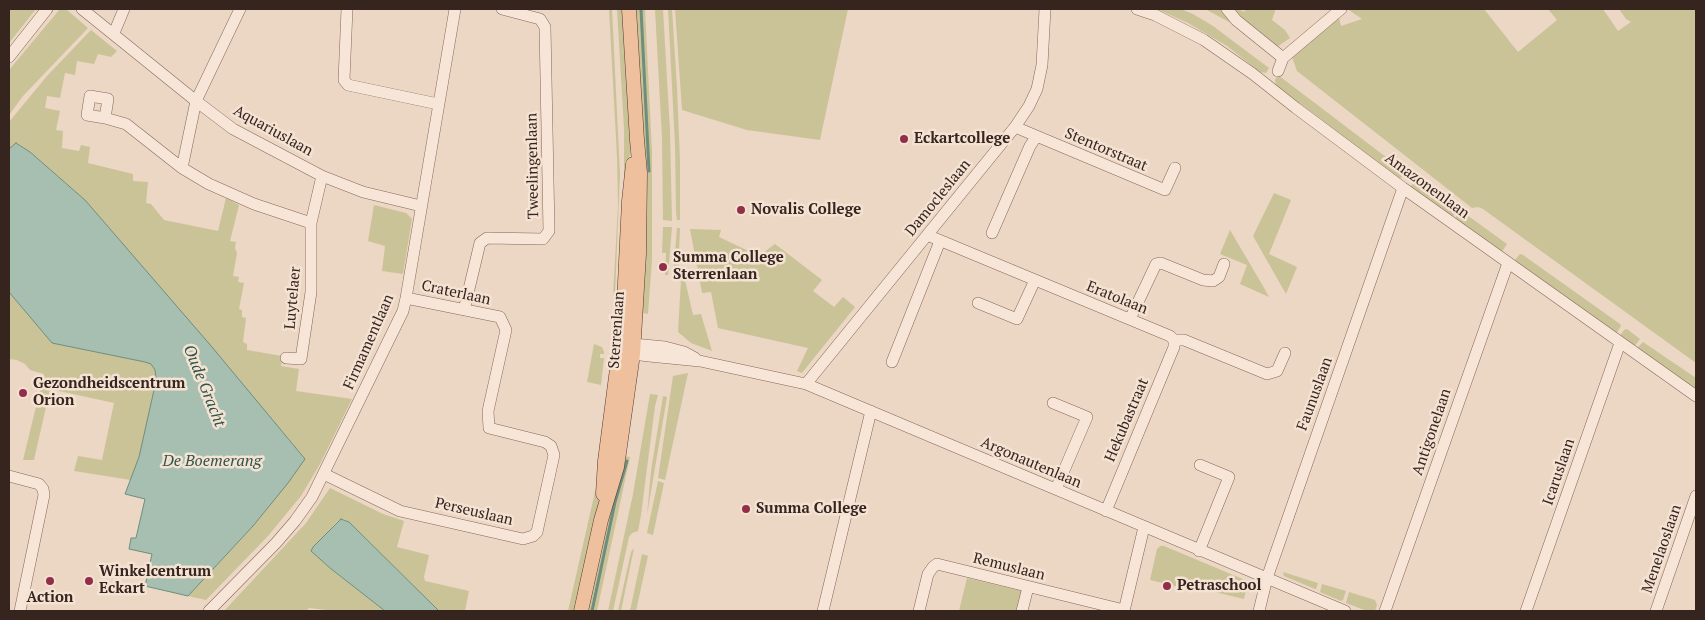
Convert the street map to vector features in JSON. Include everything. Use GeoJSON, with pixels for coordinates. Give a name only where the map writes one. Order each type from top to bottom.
{"type":"FeatureCollection","features":[{"type":"Feature","properties":{"kind":"main road","name":"Sterrenlaan"},"geometry":{"type":"LineString","coordinates":[[581,611],[601,520],[605,461],[629,348],[640,212],[640,173],[629,9]]}},
{"type":"Feature","properties":{"kind":"street"},"geometry":{"type":"LineString","coordinates":[[9,58],[47,9]]}},
{"type":"Feature","properties":{"kind":"street","name":"Aquariuslaan"},"geometry":{"type":"LineString","coordinates":[[82,9],[196,101],[234,129],[322,176],[363,192],[421,206]]}},
{"type":"Feature","properties":{"kind":"street"},"geometry":{"type":"LineString","coordinates":[[114,33],[124,9]]}},
{"type":"Feature","properties":{"kind":"street"},"geometry":{"type":"LineString","coordinates":[[182,168],[196,101],[240,9]]}},
{"type":"Feature","properties":{"kind":"street"},"geometry":{"type":"LineString","coordinates":[[347,9],[344,80],[348,85],[438,104]]}},
{"type":"Feature","properties":{"kind":"street","name":"Firmamentlaan"},"geometry":{"type":"LineString","coordinates":[[209,611],[296,521],[312,497],[402,310],[406,298],[455,9]]}},
{"type":"Feature","properties":{"kind":"street","name":"Tweelingenlaan"},"geometry":{"type":"LineString","coordinates":[[464,310],[480,243],[487,238],[543,239],[549,231],[545,27],[541,14],[502,9]]}},
{"type":"Feature","properties":{"kind":"street","name":"Damocleslaan"},"geometry":{"type":"LineString","coordinates":[[806,384],[1015,128],[1037,89],[1042,65],[1045,9]]}},
{"type":"Feature","properties":{"kind":"street","name":"Amazonenlaan"},"geometry":{"type":"LineString","coordinates":[[1137,9],[1155,15],[1204,40],[1253,74],[1403,188],[1696,396]]}},
{"type":"Feature","properties":{"kind":"street"},"geometry":{"type":"LineString","coordinates":[[1227,9],[1236,20],[1283,58]]}},
{"type":"Feature","properties":{"kind":"street"},"geometry":{"type":"LineString","coordinates":[[1278,70],[1283,58],[1341,9]]}},
{"type":"Feature","properties":{"kind":"street"},"geometry":{"type":"LineString","coordinates":[[105,118],[126,124],[182,168],[209,184],[254,204],[310,223]]}},
{"type":"Feature","properties":{"kind":"street","name":"Stentorstraat"},"geometry":{"type":"LineString","coordinates":[[1015,128],[1165,190],[1175,168]]}},
{"type":"Feature","properties":{"kind":"street"},"geometry":{"type":"LineString","coordinates":[[992,233],[1030,146],[1036,137]]}},
{"type":"Feature","properties":{"kind":"street","name":"Luytelaer"},"geometry":{"type":"LineString","coordinates":[[286,358],[301,359],[311,292],[310,223],[322,176]]}},
{"type":"Feature","properties":{"kind":"street","name":"Faunuslaan"},"geometry":{"type":"LineString","coordinates":[[1259,611],[1267,578],[1403,188]]}},
{"type":"Feature","properties":{"kind":"street","name":"Eratolaan"},"geometry":{"type":"LineString","coordinates":[[927,235],[1170,336],[1174,340],[1184,340],[1267,374],[1277,371],[1285,353]]}},
{"type":"Feature","properties":{"kind":"street"},"geometry":{"type":"LineString","coordinates":[[892,362],[940,241]]}},
{"type":"Feature","properties":{"kind":"street"},"geometry":{"type":"LineString","coordinates":[[1130,319],[1156,264],[1162,263],[1203,280],[1213,281],[1219,276],[1224,264]]}},
{"type":"Feature","properties":{"kind":"street","name":"Antigonelaan"},"geometry":{"type":"LineString","coordinates":[[1385,611],[1508,263]]}},
{"type":"Feature","properties":{"kind":"street"},"geometry":{"type":"LineString","coordinates":[[978,303],[1017,320],[1035,280]]}},
{"type":"Feature","properties":{"kind":"street","name":"Craterlaan"},"geometry":{"type":"LineString","coordinates":[[406,298],[500,317]]}},
{"type":"Feature","properties":{"kind":"street","name":"Perseuslaan"},"geometry":{"type":"LineString","coordinates":[[324,474],[400,511],[523,539],[532,536],[536,532],[554,455],[551,446],[545,442],[489,428],[488,411],[506,330],[500,317]]}},
{"type":"Feature","properties":{"kind":"street","name":"Hekubastraat"},"geometry":{"type":"LineString","coordinates":[[1106,510],[1174,347],[1174,340]]}},
{"type":"Feature","properties":{"kind":"street","name":"Icaruslaan"},"geometry":{"type":"LineString","coordinates":[[1526,611],[1620,343]]}},
{"type":"Feature","properties":{"kind":"street","name":"Argonautenlaan"},"geometry":{"type":"LineString","coordinates":[[629,348],[658,346],[677,350],[700,361],[806,384],[1345,611]]}},
{"type":"Feature","properties":{"kind":"street"},"geometry":{"type":"LineString","coordinates":[[1053,403],[1087,417],[1056,490]]}},
{"type":"Feature","properties":{"kind":"street"},"geometry":{"type":"LineString","coordinates":[[823,611],[871,411]]}},
{"type":"Feature","properties":{"kind":"street"},"geometry":{"type":"LineString","coordinates":[[1199,550],[1229,477],[1200,465]]}},
{"type":"Feature","properties":{"kind":"street"},"geometry":{"type":"LineString","coordinates":[[9,476],[39,484],[43,489],[44,495],[20,611]]}},
{"type":"Feature","properties":{"kind":"street","name":"Menelaoslaan"},"geometry":{"type":"LineString","coordinates":[[1656,611],[1696,496]]}},
{"type":"Feature","properties":{"kind":"street"},"geometry":{"type":"LineString","coordinates":[[1124,611],[1144,527]]}},
{"type":"Feature","properties":{"kind":"street","name":"Remuslaan"},"geometry":{"type":"LineString","coordinates":[[919,611],[928,574],[932,567],[937,564],[1124,611]]}},
{"type":"Feature","properties":{"kind":"street"},"geometry":{"type":"LineString","coordinates":[[1022,611],[1028,587]]}},
{"type":"Feature","properties":{"kind":"shaded area"},"geometry":{"type":"Polygon","coordinates":[[[9,9],[36,9],[9,43],[9,9]]]}},
{"type":"Feature","properties":{"kind":"shaded area"},"geometry":{"type":"Polygon","coordinates":[[[60,9],[66,9],[88,28],[23,96],[9,115],[9,70],[60,9]]]}},
{"type":"Feature","properties":{"kind":"shaded area"},"geometry":{"type":"Polygon","coordinates":[[[609,9],[612,9],[620,174],[615,296],[613,296],[618,206],[617,157],[609,9]]]}},
{"type":"Feature","properties":{"kind":"shaded area"},"geometry":{"type":"Polygon","coordinates":[[[617,9],[624,9],[631,145],[624,198],[624,129],[617,9]]]}},
{"type":"Feature","properties":{"kind":"shaded area"},"geometry":{"type":"Polygon","coordinates":[[[634,9],[645,9],[652,152],[652,260],[648,314],[643,313],[642,318],[639,317],[634,9]]]}},
{"type":"Feature","properties":{"kind":"shaded area"},"geometry":{"type":"Polygon","coordinates":[[[655,9],[663,9],[670,131],[672,221],[663,220],[662,138],[655,9]]]}},
{"type":"Feature","properties":{"kind":"shaded area"},"geometry":{"type":"Polygon","coordinates":[[[668,9],[672,9],[677,88],[680,220],[677,220],[676,212],[675,145],[668,9]]]}},
{"type":"Feature","properties":{"kind":"shaded area"},"geometry":{"type":"Polygon","coordinates":[[[675,9],[848,9],[820,140],[747,130],[682,110],[675,9]]]}},
{"type":"Feature","properties":{"kind":"shaded area"},"geometry":{"type":"Polygon","coordinates":[[[1157,9],[1181,9],[1193,14],[1213,26],[1269,68],[1266,73],[1260,72],[1227,46],[1188,23],[1157,9]]]}},
{"type":"Feature","properties":{"kind":"shaded area"},"geometry":{"type":"Polygon","coordinates":[[[1205,9],[1239,9],[1244,12],[1246,9],[1274,9],[1272,20],[1285,30],[1290,38],[1271,51],[1233,24],[1205,9]]]}},
{"type":"Feature","properties":{"kind":"shaded area"},"geometry":{"type":"Polygon","coordinates":[[[1484,9],[1518,52],[1557,20],[1548,9],[1603,9],[1618,31],[1631,22],[1626,19],[1619,9],[1696,9],[1696,363],[1483,209],[1478,207],[1472,208],[1297,71],[1292,57],[1339,18],[1341,26],[1362,19],[1349,10],[1484,9]]]}},
{"type":"Feature","properties":{"kind":"shaded area"},"geometry":{"type":"Polygon","coordinates":[[[91,30],[117,51],[111,57],[98,54],[94,64],[77,61],[75,75],[65,73],[60,98],[47,96],[45,108],[60,111],[56,130],[63,131],[62,148],[79,151],[81,145],[90,147],[88,163],[133,174],[133,181],[148,182],[146,203],[151,204],[164,220],[218,231],[226,198],[239,205],[230,241],[236,242],[235,248],[237,253],[233,276],[239,277],[238,282],[244,283],[239,309],[242,310],[242,317],[246,318],[243,342],[247,344],[247,350],[282,356],[281,366],[299,369],[296,391],[352,399],[320,464],[301,496],[268,536],[206,600],[188,596],[253,526],[303,462],[303,456],[85,200],[17,143],[9,149],[9,122],[47,76],[91,30]]]}},
{"type":"Feature","properties":{"kind":"shaded area"},"geometry":{"type":"Polygon","coordinates":[[[1278,75],[1403,170],[1403,175],[1400,179],[1276,85],[1275,80],[1278,75]]]}},
{"type":"Feature","properties":{"kind":"shaded area"},"geometry":{"type":"Polygon","coordinates":[[[1416,182],[1420,182],[1458,209],[1452,218],[1409,187],[1416,182]]]}},
{"type":"Feature","properties":{"kind":"shaded area"},"geometry":{"type":"Polygon","coordinates":[[[1274,193],[1291,200],[1269,254],[1297,267],[1286,294],[1253,236],[1274,193]]]}},
{"type":"Feature","properties":{"kind":"shaded area"},"geometry":{"type":"Polygon","coordinates":[[[374,205],[406,213],[412,219],[403,274],[382,271],[385,246],[368,241],[374,205]]]}},
{"type":"Feature","properties":{"kind":"shaded area"},"geometry":{"type":"Polygon","coordinates":[[[1460,210],[1507,244],[1501,253],[1454,220],[1460,210]]]}},
{"type":"Feature","properties":{"kind":"shaded area"},"geometry":{"type":"Polygon","coordinates":[[[663,227],[672,227],[668,275],[665,275],[666,253],[662,253],[663,227]]]}},
{"type":"Feature","properties":{"kind":"shaded area"},"geometry":{"type":"Polygon","coordinates":[[[677,228],[680,228],[678,276],[673,276],[677,228]]]}},
{"type":"Feature","properties":{"kind":"shaded area"},"geometry":{"type":"Polygon","coordinates":[[[690,229],[721,230],[719,237],[759,256],[775,244],[822,280],[813,291],[834,307],[843,297],[855,307],[802,373],[797,371],[808,348],[718,328],[711,292],[702,293],[690,229]]]}},
{"type":"Feature","properties":{"kind":"shaded area"},"geometry":{"type":"Polygon","coordinates":[[[1230,230],[1269,297],[1240,284],[1247,265],[1220,254],[1230,230]]]}},
{"type":"Feature","properties":{"kind":"shaded area"},"geometry":{"type":"Polygon","coordinates":[[[1520,254],[1620,324],[1621,326],[1616,334],[1513,262],[1520,254]]]}},
{"type":"Feature","properties":{"kind":"shaded area"},"geometry":{"type":"Polygon","coordinates":[[[681,280],[685,280],[693,315],[701,314],[712,351],[691,343],[678,332],[681,280]]]}},
{"type":"Feature","properties":{"kind":"shaded area"},"geometry":{"type":"Polygon","coordinates":[[[9,292],[52,343],[145,362],[151,364],[155,370],[154,390],[139,457],[131,480],[74,471],[78,456],[102,460],[114,403],[50,389],[34,460],[23,460],[44,374],[30,370],[25,364],[17,360],[9,359],[9,292]]]}},
{"type":"Feature","properties":{"kind":"shaded area"},"geometry":{"type":"Polygon","coordinates":[[[1627,329],[1640,339],[1634,347],[1619,337],[1627,329]]]}},
{"type":"Feature","properties":{"kind":"shaded area"},"geometry":{"type":"Polygon","coordinates":[[[1643,342],[1696,378],[1696,391],[1636,349],[1643,342]]]}},
{"type":"Feature","properties":{"kind":"shaded area"},"geometry":{"type":"Polygon","coordinates":[[[594,344],[602,347],[604,352],[604,354],[600,354],[600,358],[604,358],[601,385],[587,382],[594,344]]]}},
{"type":"Feature","properties":{"kind":"shaded area"},"geometry":{"type":"Polygon","coordinates":[[[688,373],[665,480],[658,478],[673,376],[688,373]]]}},
{"type":"Feature","properties":{"kind":"shaded area"},"geometry":{"type":"Polygon","coordinates":[[[650,394],[658,395],[638,531],[632,533],[629,537],[613,611],[608,611],[633,494],[650,394]]]}},
{"type":"Feature","properties":{"kind":"shaded area"},"geometry":{"type":"Polygon","coordinates":[[[663,396],[667,397],[647,515],[651,471],[663,396]]]}},
{"type":"Feature","properties":{"kind":"shaded area"},"geometry":{"type":"Polygon","coordinates":[[[624,456],[630,457],[597,611],[586,611],[611,501],[624,456]]]}},
{"type":"Feature","properties":{"kind":"shaded area"},"geometry":{"type":"Polygon","coordinates":[[[658,481],[664,483],[653,535],[647,533],[658,481]]]}},
{"type":"Feature","properties":{"kind":"shaded area"},"geometry":{"type":"Polygon","coordinates":[[[597,483],[600,498],[576,611],[568,611],[597,483]]]}},
{"type":"Feature","properties":{"kind":"shaded area"},"geometry":{"type":"Polygon","coordinates":[[[330,488],[383,514],[404,521],[397,547],[429,555],[424,577],[425,581],[469,591],[465,611],[439,611],[344,519],[338,521],[311,551],[385,611],[335,611],[309,608],[306,611],[224,611],[306,523],[330,488]]]}},
{"type":"Feature","properties":{"kind":"shaded area"},"geometry":{"type":"Polygon","coordinates":[[[1160,546],[1245,580],[1247,585],[1244,599],[1198,588],[1197,591],[1150,580],[1157,549],[1160,546]]]}},
{"type":"Feature","properties":{"kind":"shaded area"},"geometry":{"type":"Polygon","coordinates":[[[634,548],[621,611],[618,611],[631,552],[634,548]]]}},
{"type":"Feature","properties":{"kind":"shaded area"},"geometry":{"type":"Polygon","coordinates":[[[642,554],[648,556],[636,611],[630,611],[642,554]]]}},
{"type":"Feature","properties":{"kind":"shaded area"},"geometry":{"type":"Polygon","coordinates":[[[1283,572],[1318,583],[1316,589],[1284,576],[1283,572]]]}},
{"type":"Feature","properties":{"kind":"shaded area"},"geometry":{"type":"Polygon","coordinates":[[[967,578],[1022,591],[1017,611],[959,611],[967,578]]]}},
{"type":"Feature","properties":{"kind":"shaded area"},"geometry":{"type":"Polygon","coordinates":[[[1322,584],[1346,591],[1343,600],[1341,601],[1320,592],[1322,584]]]}},
{"type":"Feature","properties":{"kind":"shaded area"},"geometry":{"type":"Polygon","coordinates":[[[1349,592],[1375,600],[1377,605],[1375,611],[1367,611],[1346,603],[1349,592]]]}},
{"type":"Feature","properties":{"kind":"water","name":"De Boemerang"},"geometry":{"type":"Polygon","coordinates":[[[16,143],[30,152],[85,200],[212,347],[305,459],[253,526],[188,596],[145,586],[152,554],[129,549],[131,538],[136,538],[145,499],[125,494],[139,457],[154,390],[155,370],[151,364],[145,362],[52,343],[9,292],[9,149],[16,143]]]}},
{"type":"Feature","properties":{"kind":"water"},"geometry":{"type":"Polygon","coordinates":[[[341,519],[349,522],[439,611],[385,611],[311,551],[341,519]]]}},
{"type":"Feature","properties":{"kind":"waterway"},"geometry":{"type":"LineString","coordinates":[[641,9],[649,171]]}},
{"type":"Feature","properties":{"kind":"waterway"},"geometry":{"type":"LineString","coordinates":[[592,611],[615,502],[627,461]]}},
{"type":"Feature","properties":{"kind":"place","name":"Eckartcollege"},"geometry":{"type":"Point","coordinates":[904,139]}},
{"type":"Feature","properties":{"kind":"place","name":"Novalis College"},"geometry":{"type":"Point","coordinates":[741,210]}},
{"type":"Feature","properties":{"kind":"place","name":"Summa College Sterrenlaan"},"geometry":{"type":"Point","coordinates":[663,267]}},
{"type":"Feature","properties":{"kind":"place","name":"Gezondheidscentrum Orion"},"geometry":{"type":"Point","coordinates":[23,393]}},
{"type":"Feature","properties":{"kind":"place","name":"Summa College"},"geometry":{"type":"Point","coordinates":[746,509]}},
{"type":"Feature","properties":{"kind":"place","name":"Action"},"geometry":{"type":"Point","coordinates":[50,581]}},
{"type":"Feature","properties":{"kind":"place","name":"Winkelcentrum Eckart"},"geometry":{"type":"Point","coordinates":[89,581]}},
{"type":"Feature","properties":{"kind":"place","name":"Petraschool"},"geometry":{"type":"Point","coordinates":[1167,586]}},
{"type":"Feature","properties":{"kind":"water label","name":"Oude Gracht"},"geometry":{"type":"Point","coordinates":[204,386]}}]}
